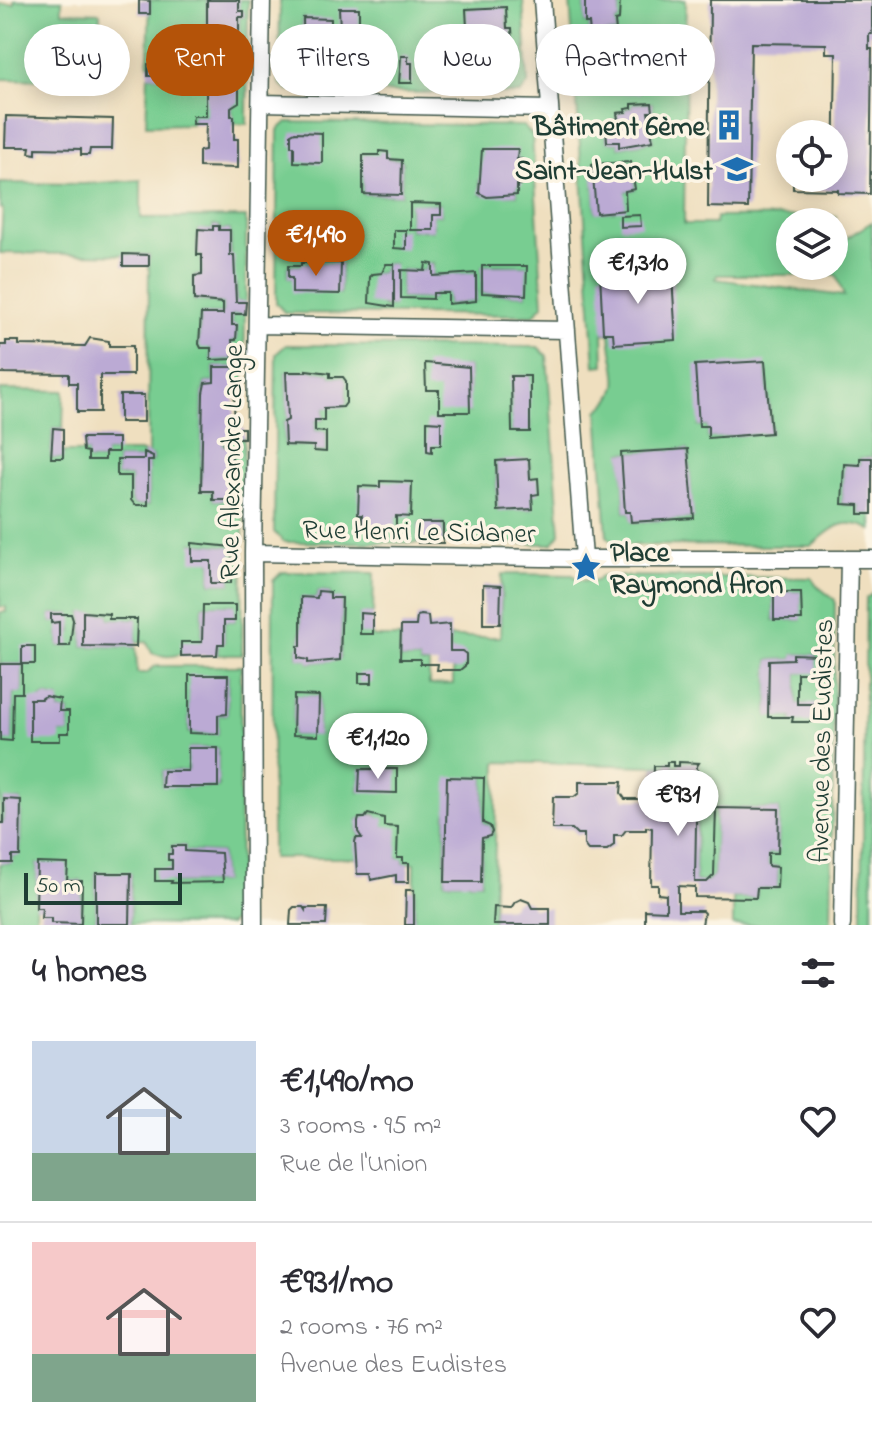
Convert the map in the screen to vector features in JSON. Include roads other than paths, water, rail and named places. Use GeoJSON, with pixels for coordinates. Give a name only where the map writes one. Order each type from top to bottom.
{"type":"FeatureCollection","features":[{"type":"Feature","properties":{"kind":"street","name":"Rue Alexandre Lange"},"geometry":{"type":"LineString","coordinates":[[254,925],[253,553],[262,0]]}},
{"type":"Feature","properties":{"kind":"street"},"geometry":{"type":"LineString","coordinates":[[542,0],[584,558]]}},
{"type":"Feature","properties":{"kind":"street"},"geometry":{"type":"LineString","coordinates":[[261,103],[550,109]]}},
{"type":"Feature","properties":{"kind":"street"},"geometry":{"type":"LineString","coordinates":[[258,325],[567,330]]}},
{"type":"Feature","properties":{"kind":"street","name":"Rue Henri Le Sidaner"},"geometry":{"type":"LineString","coordinates":[[253,553],[872,559]]}},
{"type":"Feature","properties":{"kind":"street","name":"Avenue des Eudistes"},"geometry":{"type":"LineString","coordinates":[[842,925],[849,559]]}},
{"type":"Feature","properties":{"kind":"place","name":"Bâtiment 6ème"},"geometry":{"type":"Point","coordinates":[729,125]}},
{"type":"Feature","properties":{"kind":"place","name":"Saint-Jean-Hulst"},"geometry":{"type":"Point","coordinates":[737,169]}},
{"type":"Feature","properties":{"kind":"place","name":"Place Raymond Aron"},"geometry":{"type":"Point","coordinates":[586,567]}}]}
